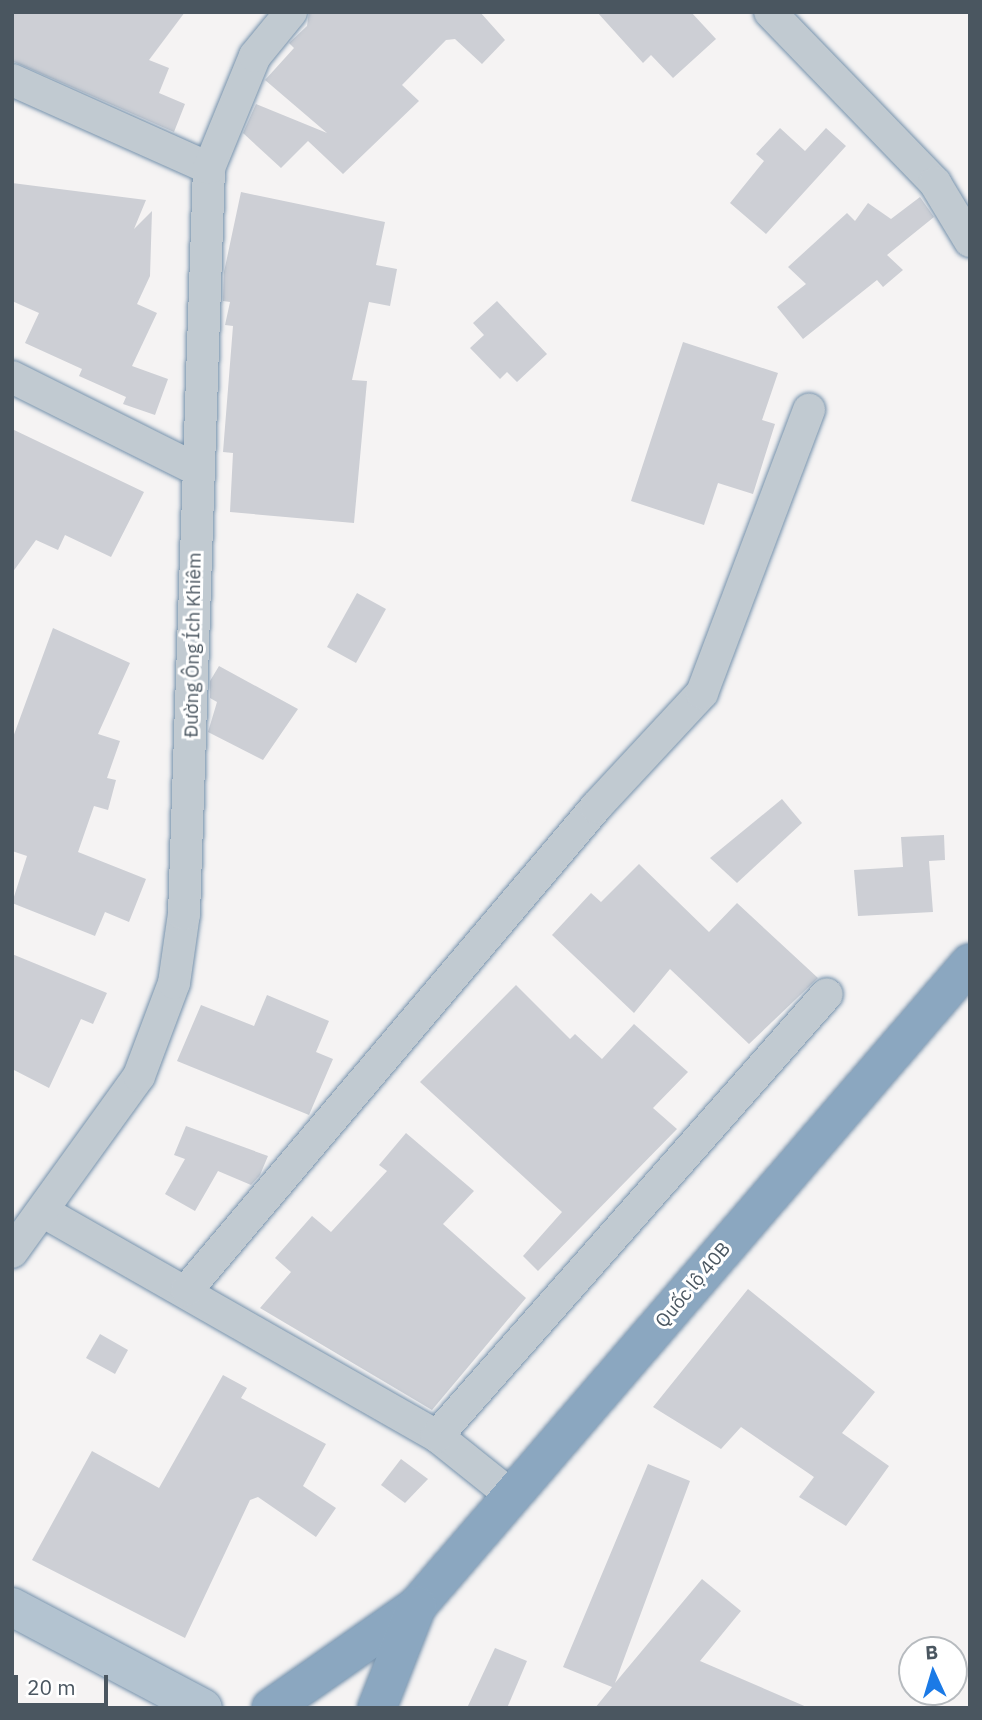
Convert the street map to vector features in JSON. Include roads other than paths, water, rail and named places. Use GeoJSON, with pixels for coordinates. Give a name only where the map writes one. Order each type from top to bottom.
{"type":"FeatureCollection","features":[{"type":"Feature","properties":{"kind":"highway","name":"Quốc lộ 40B"},"geometry":{"type":"LineString","coordinates":[[417,1606],[970,963]]}},
{"type":"Feature","properties":{"kind":"highway"},"geometry":{"type":"LineString","coordinates":[[271,1708],[417,1606]]}},
{"type":"Feature","properties":{"kind":"highway"},"geometry":{"type":"LineString","coordinates":[[377,1708],[417,1606]]}},
{"type":"Feature","properties":{"kind":"main road"},"geometry":{"type":"LineString","coordinates":[[12,1608],[203,1708]]}},
{"type":"Feature","properties":{"kind":"street","name":"Đường Ông Ích Khiêm"},"geometry":{"type":"LineString","coordinates":[[12,1252],[44,1212],[139,1076],[174,983],[186,873],[196,469],[209,168],[255,56],[291,12]]}},
{"type":"Feature","properties":{"kind":"street"},"geometry":{"type":"LineString","coordinates":[[770,12],[935,183],[970,241]]}},
{"type":"Feature","properties":{"kind":"street"},"geometry":{"type":"LineString","coordinates":[[12,80],[209,168]]}},
{"type":"Feature","properties":{"kind":"street"},"geometry":{"type":"LineString","coordinates":[[12,377],[196,469]]}},
{"type":"Feature","properties":{"kind":"street"},"geometry":{"type":"LineString","coordinates":[[187,1290],[596,807],[702,693],[809,410]]}},
{"type":"Feature","properties":{"kind":"street"},"geometry":{"type":"LineString","coordinates":[[437,1436],[827,994]]}},
{"type":"Feature","properties":{"kind":"street"},"geometry":{"type":"LineString","coordinates":[[44,1212],[187,1290],[437,1436],[512,1496]]}}]}
